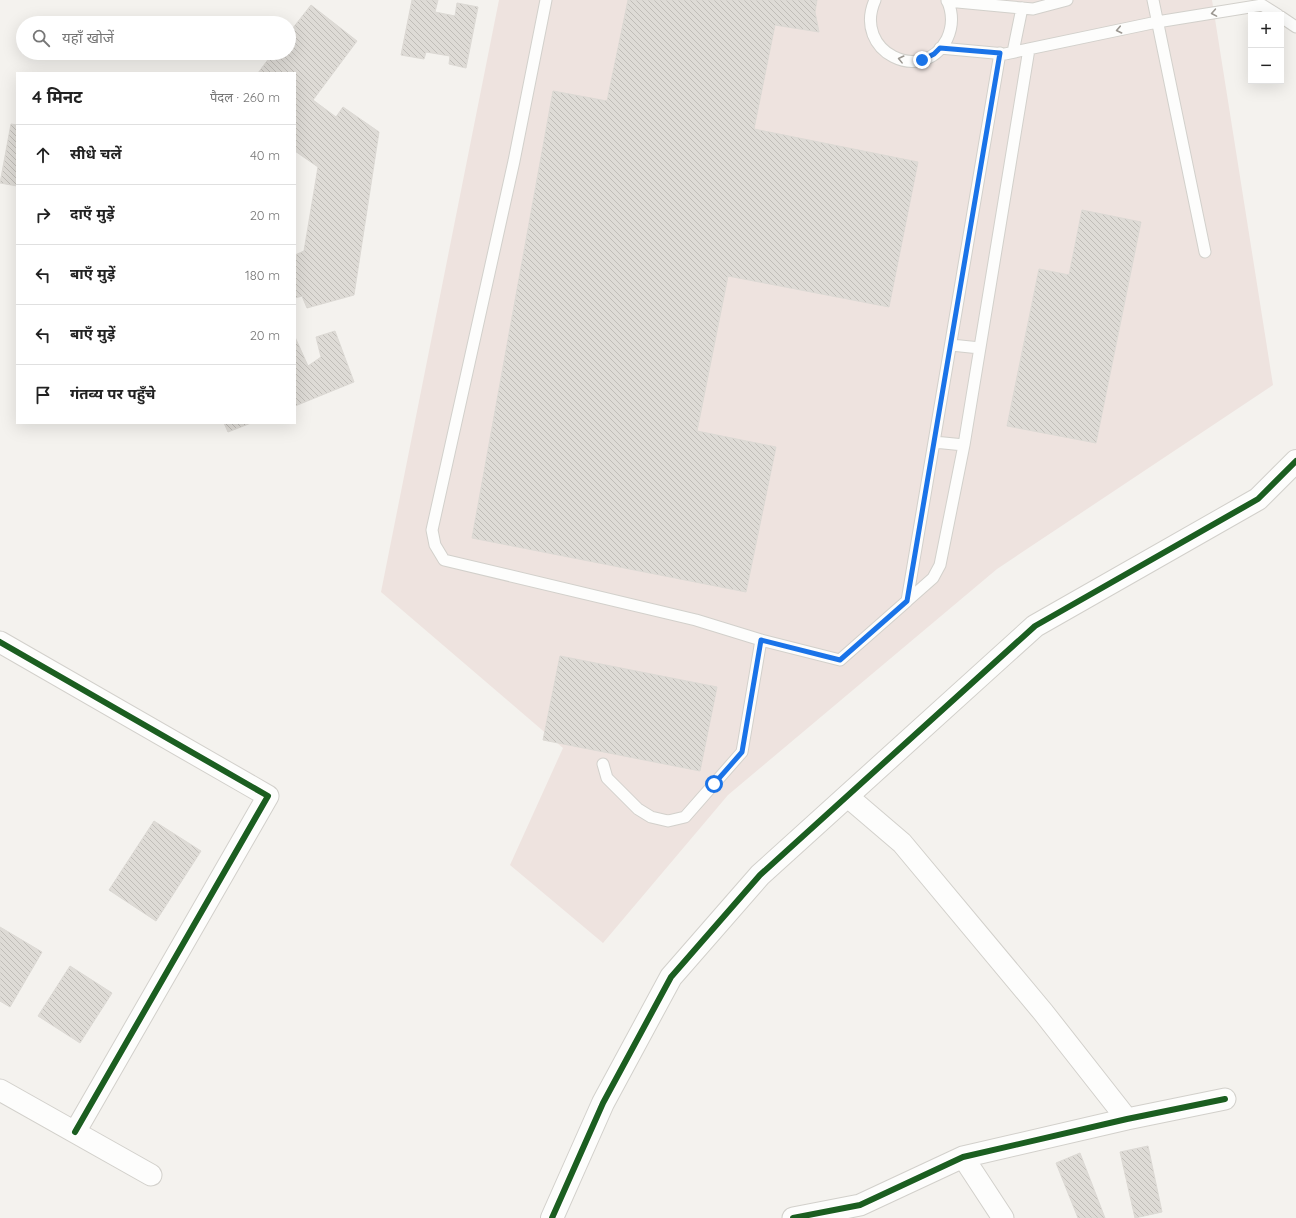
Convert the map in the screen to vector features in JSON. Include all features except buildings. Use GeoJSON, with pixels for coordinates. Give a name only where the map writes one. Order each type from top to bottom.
{"type":"FeatureCollection","features":[{"type":"Feature","properties":{"kind":"street"},"geometry":{"type":"LineString","coordinates":[[552,1218],[603,1102],[672,977],[760,875],[1035,626],[1258,499],[1296,461]]}},
{"type":"Feature","properties":{"kind":"street"},"geometry":{"type":"LineString","coordinates":[[0,642],[268,796],[75,1132]]}},
{"type":"Feature","properties":{"kind":"street"},"geometry":{"type":"LineString","coordinates":[[847,796],[902,843],[1043,1012],[1127,1119]]}},
{"type":"Feature","properties":{"kind":"street"},"geometry":{"type":"LineString","coordinates":[[0,1090],[151,1175]]}},
{"type":"Feature","properties":{"kind":"street"},"geometry":{"type":"LineString","coordinates":[[792,1218],[860,1205],[963,1157],[1127,1119],[1225,1099]]}},
{"type":"Feature","properties":{"kind":"street"},"geometry":{"type":"LineString","coordinates":[[963,1157],[1003,1218]]}},
{"type":"Feature","properties":{"kind":"lane"},"geometry":{"type":"LineString","coordinates":[[546,0],[514,161],[432,530],[435,544],[444,560],[696,620],[761,640],[840,660],[933,578],[940,565],[964,445],[1029,49]]}},
{"type":"Feature","properties":{"kind":"lane"},"geometry":{"type":"LineString","coordinates":[[875,0],[871,10],[870,24],[873,38],[882,49],[893,57],[907,61],[922,60],[934,54],[944,45],[950,33],[952,20],[947,1],[1033,9],[1067,0]]}},
{"type":"Feature","properties":{"kind":"lane"},"geometry":{"type":"LineString","coordinates":[[1153,0],[1205,252]]}},
{"type":"Feature","properties":{"kind":"lane"},"geometry":{"type":"LineString","coordinates":[[940,48],[1000,53],[1013,52],[1237,4],[1262,5],[1273,12]]}},
{"type":"Feature","properties":{"kind":"lane"},"geometry":{"type":"LineString","coordinates":[[1013,52],[1022,8]]}},
{"type":"Feature","properties":{"kind":"lane"},"geometry":{"type":"LineString","coordinates":[[1284,19],[1296,27]]}},
{"type":"Feature","properties":{"kind":"lane"},"geometry":{"type":"LineString","coordinates":[[907,601],[1000,53]]}},
{"type":"Feature","properties":{"kind":"lane"},"geometry":{"type":"LineString","coordinates":[[951,345],[980,348]]}},
{"type":"Feature","properties":{"kind":"lane"},"geometry":{"type":"LineString","coordinates":[[934,442],[964,445]]}},
{"type":"Feature","properties":{"kind":"lane"},"geometry":{"type":"LineString","coordinates":[[603,764],[607,778],[638,809],[651,817],[668,821],[685,817],[742,752],[761,640]]}},
{"type":"Feature","properties":{"kind":"shaded area"},"geometry":{"type":"Polygon","coordinates":[[[499,0],[1212,0],[1273,385],[997,569],[728,795],[603,943],[510,865],[563,748],[381,592],[499,0]]]}},
{"type":"Feature","properties":{"kind":"cycle path"},"geometry":{"type":"LineString","coordinates":[[552,1218],[603,1103],[671,977],[760,875],[1035,626],[1258,499],[1296,461]]}},
{"type":"Feature","properties":{"kind":"cycle path"},"geometry":{"type":"LineString","coordinates":[[0,642],[268,796],[75,1132]]}},
{"type":"Feature","properties":{"kind":"cycle path"},"geometry":{"type":"LineString","coordinates":[[793,1218],[860,1205],[963,1157],[1127,1119],[1225,1099]]}},
{"type":"Feature","properties":{"kind":"route"},"geometry":{"type":"LineString","coordinates":[[714,784],[742,752],[761,640],[840,660],[907,601],[1000,53],[940,48],[934,54],[922,60]]}}]}
